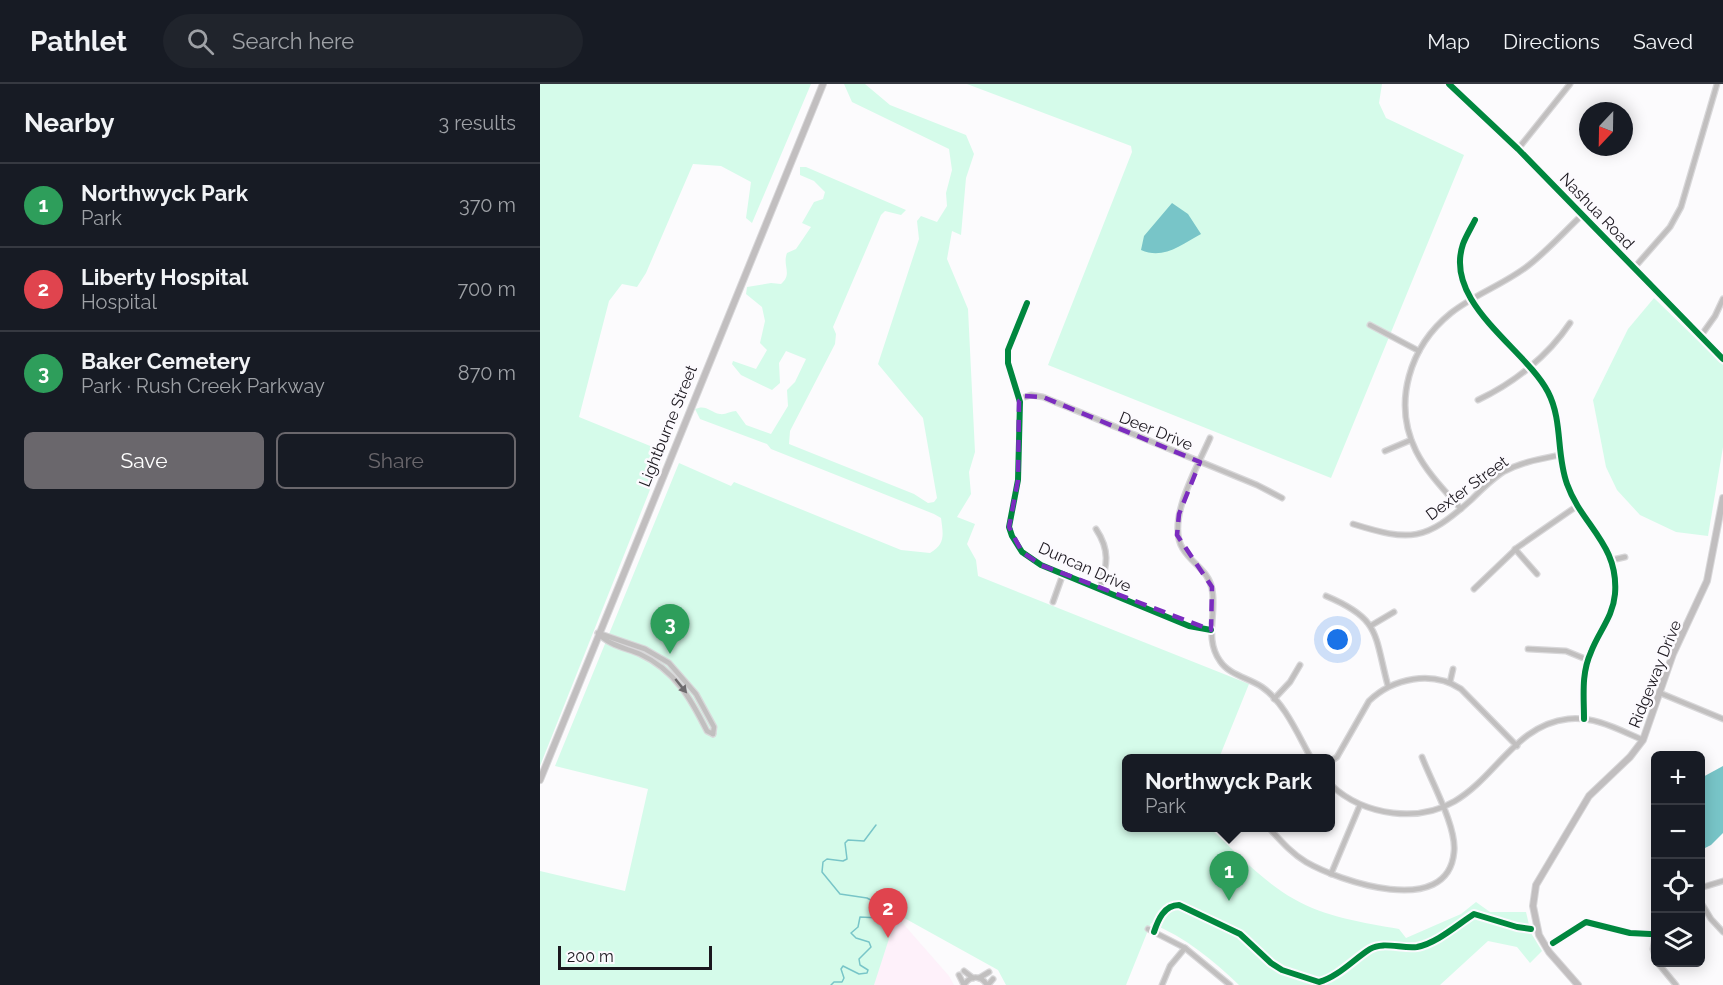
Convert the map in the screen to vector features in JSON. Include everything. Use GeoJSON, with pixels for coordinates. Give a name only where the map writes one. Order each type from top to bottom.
{"type":"FeatureCollection","features":[{"type":"Feature","properties":{"kind":"street","name":"Lightburne Street"},"geometry":{"type":"LineString","coordinates":[[540,780],[823,84]]}},
{"type":"Feature","properties":{"kind":"street","name":"Nashua Road"},"geometry":{"type":"LineString","coordinates":[[1449,84],[1518,149],[1723,359]]}},
{"type":"Feature","properties":{"kind":"street"},"geometry":{"type":"LineString","coordinates":[[1518,149],[1570,84]]}},
{"type":"Feature","properties":{"kind":"street"},"geometry":{"type":"LineString","coordinates":[[1634,268],[1670,227],[1681,207],[1717,84]]}},
{"type":"Feature","properties":{"kind":"street"},"geometry":{"type":"LineString","coordinates":[[1461,509],[1424,465],[1411,440],[1406,417],[1409,374],[1419,351],[1439,324],[1473,299],[1529,265],[1582,215]]}},
{"type":"Feature","properties":{"kind":"street"},"geometry":{"type":"LineString","coordinates":[[1475,220],[1463,244],[1461,261],[1463,278],[1490,326],[1543,383],[1558,421],[1560,455],[1565,478],[1577,506],[1601,537],[1611,560],[1615,581],[1612,609],[1587,660],[1584,679],[1584,719]]}},
{"type":"Feature","properties":{"kind":"street"},"geometry":{"type":"LineString","coordinates":[[1700,337],[1715,316],[1723,299]]}},
{"type":"Feature","properties":{"kind":"street","name":"Duncan Drive"},"geometry":{"type":"LineString","coordinates":[[1027,303],[1008,350],[1008,363],[1019,399],[1019,469],[1009,527],[1012,537],[1030,559],[1189,626],[1211,630]]}},
{"type":"Feature","properties":{"kind":"street"},"geometry":{"type":"LineString","coordinates":[[1478,400],[1498,390],[1529,366],[1548,350],[1570,323]]}},
{"type":"Feature","properties":{"kind":"street"},"geometry":{"type":"LineString","coordinates":[[1370,325],[1419,351]]}},
{"type":"Feature","properties":{"kind":"street","name":"Deer Drive"},"geometry":{"type":"LineString","coordinates":[[1019,399],[1031,395],[1042,398],[1282,498]]}},
{"type":"Feature","properties":{"kind":"street"},"geometry":{"type":"LineString","coordinates":[[1210,438],[1179,514],[1177,535],[1185,553],[1209,579],[1213,597],[1212,643],[1221,663],[1263,688],[1274,699],[1308,754]]}},
{"type":"Feature","properties":{"kind":"street"},"geometry":{"type":"LineString","coordinates":[[1385,451],[1411,440]]}},
{"type":"Feature","properties":{"kind":"street","name":"Dexter Street"},"geometry":{"type":"LineString","coordinates":[[1353,524],[1387,535],[1409,536],[1442,524],[1496,477],[1512,467],[1560,455]]}},
{"type":"Feature","properties":{"kind":"street","name":"Ridgeway Drive"},"geometry":{"type":"LineString","coordinates":[[1578,985],[1549,952],[1539,935],[1533,906],[1539,879],[1589,796],[1627,760],[1642,740],[1673,654],[1707,581],[1723,498]]}},
{"type":"Feature","properties":{"kind":"street"},"geometry":{"type":"LineString","coordinates":[[1474,590],[1515,549],[1577,506]]}},
{"type":"Feature","properties":{"kind":"street"},"geometry":{"type":"LineString","coordinates":[[1096,529],[1107,551],[1106,570],[1099,589]]}},
{"type":"Feature","properties":{"kind":"street"},"geometry":{"type":"LineString","coordinates":[[1515,549],[1537,574]]}},
{"type":"Feature","properties":{"kind":"street"},"geometry":{"type":"LineString","coordinates":[[1611,560],[1625,557]]}},
{"type":"Feature","properties":{"kind":"street"},"geometry":{"type":"LineString","coordinates":[[1053,602],[1063,574]]}},
{"type":"Feature","properties":{"kind":"street"},"geometry":{"type":"LineString","coordinates":[[1326,596],[1350,606],[1372,625],[1388,686]]}},
{"type":"Feature","properties":{"kind":"street"},"geometry":{"type":"LineString","coordinates":[[1372,625],[1394,612]]}},
{"type":"Feature","properties":{"kind":"street"},"geometry":{"type":"LineString","coordinates":[[598,633],[645,649],[669,663],[696,694],[714,727],[713,734],[707,731],[682,686],[665,669],[642,655],[604,639],[598,633]]}},
{"type":"Feature","properties":{"kind":"street"},"geometry":{"type":"LineString","coordinates":[[1528,649],[1566,651],[1587,660]]}},
{"type":"Feature","properties":{"kind":"street"},"geometry":{"type":"LineString","coordinates":[[665,669],[669,663]]}},
{"type":"Feature","properties":{"kind":"street"},"geometry":{"type":"LineString","coordinates":[[1274,699],[1290,682],[1300,665]]}},
{"type":"Feature","properties":{"kind":"street"},"geometry":{"type":"LineString","coordinates":[[1450,682],[1454,669]]}},
{"type":"Feature","properties":{"kind":"street"},"geometry":{"type":"LineString","coordinates":[[1335,756],[1350,736],[1369,701],[1388,686],[1425,679],[1450,682],[1474,701],[1517,746]]}},
{"type":"Feature","properties":{"kind":"street"},"geometry":{"type":"LineString","coordinates":[[1660,693],[1723,719]]}},
{"type":"Feature","properties":{"kind":"street"},"geometry":{"type":"LineString","coordinates":[[1335,788],[1360,805],[1400,814],[1442,808],[1475,788],[1517,746],[1535,731],[1553,722],[1584,719],[1601,722],[1642,740]]}},
{"type":"Feature","properties":{"kind":"street"},"geometry":{"type":"LineString","coordinates":[[1273,832],[1292,852],[1350,882],[1396,890],[1419,888],[1432,884],[1442,878],[1454,853],[1452,832],[1422,757]]}},
{"type":"Feature","properties":{"kind":"street"},"geometry":{"type":"LineString","coordinates":[[1332,874],[1360,805]]}},
{"type":"Feature","properties":{"kind":"street"},"geometry":{"type":"LineString","coordinates":[[1705,887],[1723,881]]}},
{"type":"Feature","properties":{"kind":"street"},"geometry":{"type":"LineString","coordinates":[[1705,909],[1711,920],[1723,932]]}},
{"type":"Feature","properties":{"kind":"street"},"geometry":{"type":"LineString","coordinates":[[1148,929],[1185,948],[1230,985]]}},
{"type":"Feature","properties":{"kind":"street"},"geometry":{"type":"LineString","coordinates":[[1162,985],[1170,966],[1185,948]]}},
{"type":"Feature","properties":{"kind":"street"},"geometry":{"type":"LineString","coordinates":[[1661,967],[1676,985]]}},
{"type":"Feature","properties":{"kind":"street"},"geometry":{"type":"LineString","coordinates":[[964,971],[987,985],[993,979]]}},
{"type":"Feature","properties":{"kind":"street"},"geometry":{"type":"LineString","coordinates":[[959,975],[964,985],[989,972]]}},
{"type":"Feature","properties":{"kind":"highlighted area"},"geometry":{"type":"Polygon","coordinates":[[[1025,396],[1043,397],[1200,462],[1179,514],[1177,535],[1212,587],[1211,630],[1041,565],[1022,552],[1009,527],[1018,480],[1019,401],[1025,396]]]}},
{"type":"Feature","properties":{"kind":"shaded area"},"geometry":{"type":"Polygon","coordinates":[[[877,894],[949,976],[954,985],[842,985],[877,894]]]}},
{"type":"Feature","properties":{"kind":"green space"},"geometry":{"type":"Polygon","coordinates":[[[540,84],[811,84],[752,223],[746,218],[751,182],[721,166],[693,164],[646,273],[637,287],[622,284],[609,301],[579,417],[665,452],[540,766],[540,84]]]}},
{"type":"Feature","properties":{"kind":"green space"},"geometry":{"type":"Polygon","coordinates":[[[844,84],[865,84],[890,105],[966,135],[974,154],[966,178],[961,235],[952,231],[947,259],[968,309],[975,452],[969,472],[971,494],[957,517],[975,524],[967,544],[976,560],[978,576],[1249,684],[1221,754],[1122,754],[1122,832],[1214,832],[1260,875],[1294,899],[1332,915],[1399,929],[1406,938],[1461,914],[1476,902],[1490,912],[1526,912],[1531,933],[1542,951],[1530,963],[1517,947],[1488,941],[1440,985],[1239,985],[1198,950],[1176,935],[1151,923],[1126,985],[1006,985],[998,970],[897,914],[874,985],[540,985],[540,871],[625,891],[648,789],[555,766],[679,463],[731,486],[734,482],[901,550],[930,553],[941,542],[943,534],[941,518],[934,514],[771,449],[767,444],[700,419],[695,409],[705,408],[722,414],[736,411],[746,425],[771,434],[788,406],[787,390],[795,382],[806,359],[786,351],[779,363],[780,383],[772,390],[741,375],[732,364],[733,361],[756,369],[767,350],[760,343],[765,321],[762,307],[746,294],[747,287],[771,283],[781,284],[787,273],[787,253],[796,249],[811,227],[802,223],[814,202],[823,199],[825,192],[814,181],[800,175],[800,167],[806,167],[906,210],[901,215],[885,211],[881,215],[833,327],[836,334],[835,344],[790,431],[789,444],[914,494],[928,503],[934,502],[937,498],[923,418],[878,364],[919,239],[917,221],[921,216],[937,222],[947,206],[946,193],[952,170],[949,149],[852,102],[844,84]]]}},
{"type":"Feature","properties":{"kind":"green space"},"geometry":{"type":"Polygon","coordinates":[[[967,84],[1382,84],[1379,103],[1386,118],[1464,155],[1331,478],[1048,365],[1132,152],[1131,146],[967,84]]]}},
{"type":"Feature","properties":{"kind":"green space"},"geometry":{"type":"Polygon","coordinates":[[[1654,298],[1723,365],[1723,447],[1708,536],[1676,532],[1640,515],[1617,490],[1606,467],[1593,400],[1628,329],[1654,298]]]}},
{"type":"Feature","properties":{"kind":"water"},"geometry":{"type":"Polygon","coordinates":[[[1172,203],[1188,214],[1201,234],[1172,250],[1149,253],[1141,250],[1144,236],[1172,203]]]}},
{"type":"Feature","properties":{"kind":"water"},"geometry":{"type":"Polygon","coordinates":[[[1723,766],[1723,833],[1705,848],[1705,805],[1705,776],[1723,766]]]}},
{"type":"Feature","properties":{"kind":"waterway"},"geometry":{"type":"LineString","coordinates":[[831,985],[834,982],[842,982],[844,978],[841,969],[843,966],[859,974],[867,973],[868,970],[860,965],[859,959],[871,947],[869,942],[856,938],[851,933],[858,927],[860,917],[880,918],[884,907],[867,898],[840,894],[822,872],[823,862],[827,859],[843,861],[847,859],[845,843],[848,840],[864,841],[876,825]]}},
{"type":"Feature","properties":{"kind":"cycle path"},"geometry":{"type":"LineString","coordinates":[[1449,84],[1518,149],[1723,359]]}},
{"type":"Feature","properties":{"kind":"cycle path"},"geometry":{"type":"LineString","coordinates":[[1475,220],[1463,244],[1460,265],[1465,286],[1489,324],[1537,375],[1548,392],[1556,414],[1567,484],[1581,512],[1606,548],[1615,577],[1612,610],[1594,644],[1586,669],[1584,719]]}},
{"type":"Feature","properties":{"kind":"cycle path"},"geometry":{"type":"LineString","coordinates":[[1027,303],[1008,350],[1008,363],[1020,402],[1018,480],[1009,527],[1012,536],[1022,552],[1041,565],[1189,626],[1211,630]]}},
{"type":"Feature","properties":{"kind":"cycle path"},"geometry":{"type":"LineString","coordinates":[[1154,932],[1166,910],[1179,905],[1240,934],[1271,963],[1282,970],[1319,982],[1333,976],[1370,949],[1387,945],[1411,947],[1424,945],[1439,938],[1474,914],[1531,929]]}},
{"type":"Feature","properties":{"kind":"cycle path"},"geometry":{"type":"LineString","coordinates":[[1553,943],[1586,922],[1630,933],[1650,934]]}},
{"type":"Feature","properties":{"kind":"place","name":"Baker Cemetery"},"geometry":{"type":"Point","coordinates":[670,654]}},
{"type":"Feature","properties":{"kind":"place","name":"Northwyck Park"},"geometry":{"type":"Point","coordinates":[1229,901]}},
{"type":"Feature","properties":{"kind":"place","name":"Liberty Hospital"},"geometry":{"type":"Point","coordinates":[888,938]}}]}
